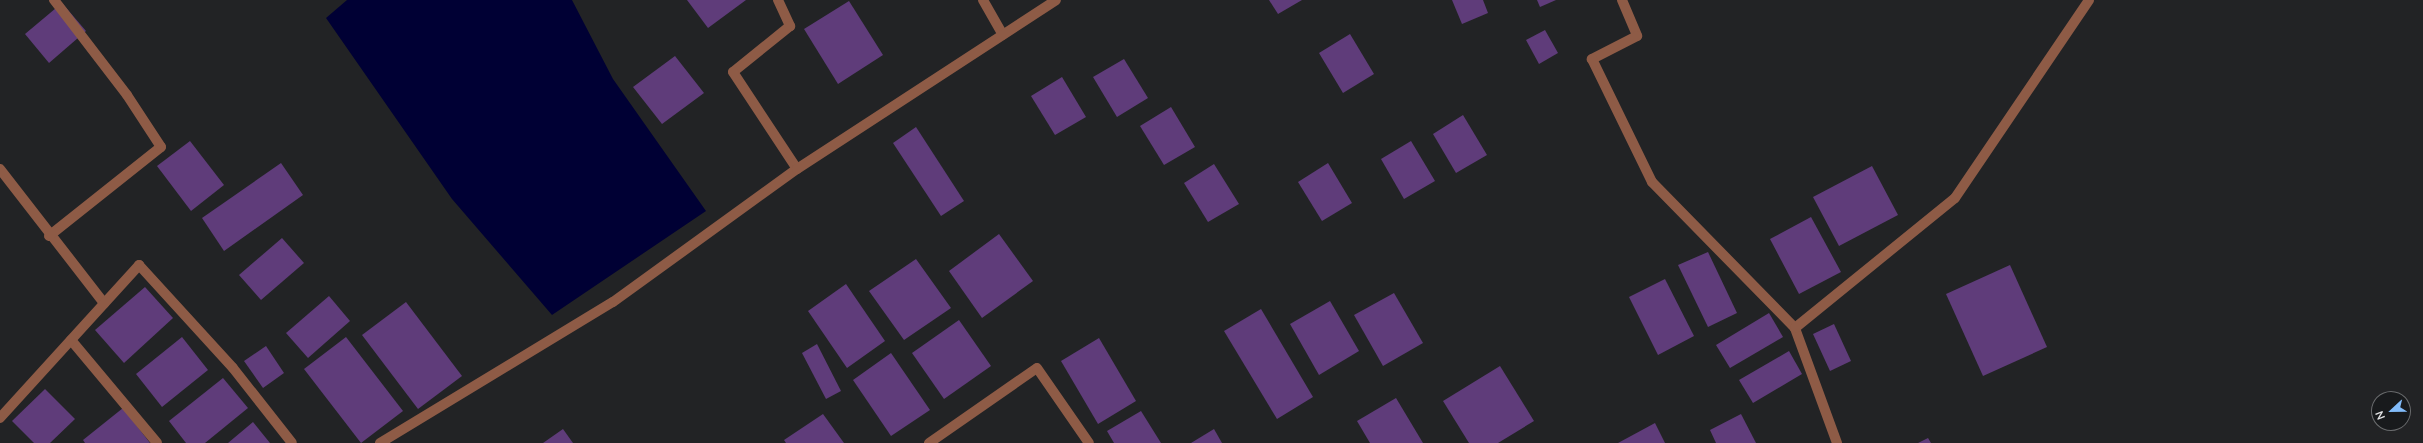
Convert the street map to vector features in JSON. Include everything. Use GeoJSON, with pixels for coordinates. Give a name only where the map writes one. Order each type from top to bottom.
{"type":"FeatureCollection","features":[{"type":"Feature","properties":{"kind":"street"},"geometry":{"type":"LineString","coordinates":[[49,236],[161,147],[127,95],[54,0]]}},
{"type":"Feature","properties":{"kind":"street"},"geometry":{"type":"LineString","coordinates":[[778,0],[790,26],[733,72],[797,169]]}},
{"type":"Feature","properties":{"kind":"street"},"geometry":{"type":"LineString","coordinates":[[984,0],[1003,35]]}},
{"type":"Feature","properties":{"kind":"street"},"geometry":{"type":"LineString","coordinates":[[380,443],[613,302],[797,169],[1056,0]]}},
{"type":"Feature","properties":{"kind":"street"},"geometry":{"type":"LineString","coordinates":[[1622,0],[1637,36],[1592,59],[1652,182],[1795,328],[1837,443]]}},
{"type":"Feature","properties":{"kind":"street"},"geometry":{"type":"LineString","coordinates":[[1795,328],[1955,198],[2089,0]]}},
{"type":"Feature","properties":{"kind":"street"},"geometry":{"type":"LineString","coordinates":[[0,169],[49,236],[104,303]]}},
{"type":"Feature","properties":{"kind":"street"},"geometry":{"type":"LineString","coordinates":[[0,418],[139,265],[233,368],[292,443]]}},
{"type":"Feature","properties":{"kind":"street"},"geometry":{"type":"LineString","coordinates":[[71,340],[157,443]]}},
{"type":"Feature","properties":{"kind":"street"},"geometry":{"type":"LineString","coordinates":[[929,443],[1037,368],[1089,443]]}},
{"type":"Feature","properties":{"kind":"shaded area"},"geometry":{"type":"Polygon","coordinates":[[[347,0],[572,0],[613,79],[706,211],[552,315],[452,199],[326,18],[347,0]]]}},
{"type":"Feature","properties":{"kind":"building"},"geometry":{"type":"Polygon","coordinates":[[[687,0],[746,0],[708,28],[687,0]]]}},
{"type":"Feature","properties":{"kind":"building"},"geometry":{"type":"Polygon","coordinates":[[[1269,0],[1302,0],[1278,14],[1269,0]]]}},
{"type":"Feature","properties":{"kind":"building"},"geometry":{"type":"Polygon","coordinates":[[[1452,0],[1483,0],[1488,13],[1462,24],[1452,0]]]}},
{"type":"Feature","properties":{"kind":"building"},"geometry":{"type":"Polygon","coordinates":[[[1537,0],[1556,0],[1540,7],[1537,0]]]}},
{"type":"Feature","properties":{"kind":"building"},"geometry":{"type":"Polygon","coordinates":[[[849,1],[883,55],[838,84],[804,29],[849,1]]]}},
{"type":"Feature","properties":{"kind":"building"},"geometry":{"type":"Polygon","coordinates":[[[62,3],[86,31],[49,63],[25,34],[62,3]]]}},
{"type":"Feature","properties":{"kind":"building"},"geometry":{"type":"Polygon","coordinates":[[[1545,30],[1558,53],[1539,64],[1526,40],[1545,30]]]}},
{"type":"Feature","properties":{"kind":"building"},"geometry":{"type":"Polygon","coordinates":[[[1350,34],[1374,74],[1343,93],[1319,53],[1350,34]]]}},
{"type":"Feature","properties":{"kind":"building"},"geometry":{"type":"Polygon","coordinates":[[[675,56],[704,93],[662,124],[633,87],[675,56]]]}},
{"type":"Feature","properties":{"kind":"building"},"geometry":{"type":"Polygon","coordinates":[[[1124,59],[1148,98],[1117,117],[1093,77],[1124,59]]]}},
{"type":"Feature","properties":{"kind":"building"},"geometry":{"type":"Polygon","coordinates":[[[1062,77],[1086,117],[1055,135],[1031,96],[1062,77]]]}},
{"type":"Feature","properties":{"kind":"building"},"geometry":{"type":"Polygon","coordinates":[[[1171,107],[1195,147],[1164,165],[1140,126],[1171,107]]]}},
{"type":"Feature","properties":{"kind":"building"},"geometry":{"type":"Polygon","coordinates":[[[1463,115],[1487,155],[1456,173],[1433,134],[1463,115]]]}},
{"type":"Feature","properties":{"kind":"building"},"geometry":{"type":"Polygon","coordinates":[[[916,127],[964,201],[941,216],[893,143],[916,127]]]}},
{"type":"Feature","properties":{"kind":"building"},"geometry":{"type":"Polygon","coordinates":[[[190,141],[224,185],[191,211],[157,166],[190,141]]]}},
{"type":"Feature","properties":{"kind":"building"},"geometry":{"type":"Polygon","coordinates":[[[1411,141],[1435,181],[1404,199],[1381,159],[1411,141]]]}},
{"type":"Feature","properties":{"kind":"building"},"geometry":{"type":"Polygon","coordinates":[[[281,163],[303,195],[224,251],[202,218],[281,163]]]}},
{"type":"Feature","properties":{"kind":"building"},"geometry":{"type":"Polygon","coordinates":[[[1328,163],[1352,203],[1322,221],[1298,182],[1328,163]]]}},
{"type":"Feature","properties":{"kind":"building"},"geometry":{"type":"Polygon","coordinates":[[[1214,164],[1239,204],[1208,222],[1184,183],[1214,164]]]}},
{"type":"Feature","properties":{"kind":"building"},"geometry":{"type":"Polygon","coordinates":[[[1872,166],[1898,215],[1839,246],[1813,197],[1872,166]]]}},
{"type":"Feature","properties":{"kind":"building"},"geometry":{"type":"Polygon","coordinates":[[[1811,217],[1841,272],[1799,294],[1770,239],[1811,217]]]}},
{"type":"Feature","properties":{"kind":"building"},"geometry":{"type":"Polygon","coordinates":[[[999,234],[1033,281],[982,318],[949,271],[999,234]]]}},
{"type":"Feature","properties":{"kind":"building"},"geometry":{"type":"Polygon","coordinates":[[[282,238],[304,263],[261,300],[239,275],[282,238]]]}},
{"type":"Feature","properties":{"kind":"building"},"geometry":{"type":"Polygon","coordinates":[[[1708,252],[1737,313],[1708,327],[1678,265],[1708,252]]]}},
{"type":"Feature","properties":{"kind":"building"},"geometry":{"type":"Polygon","coordinates":[[[916,259],[951,308],[904,340],[869,291],[916,259]]]}},
{"type":"Feature","properties":{"kind":"building"},"geometry":{"type":"Polygon","coordinates":[[[2010,265],[2047,347],[1983,376],[1946,294],[2010,265]]]}},
{"type":"Feature","properties":{"kind":"building"},"geometry":{"type":"Polygon","coordinates":[[[1665,279],[1694,336],[1658,355],[1629,297],[1665,279]]]}},
{"type":"Feature","properties":{"kind":"building"},"geometry":{"type":"Polygon","coordinates":[[[846,284],[885,341],[847,368],[808,311],[846,284]]]}},
{"type":"Feature","properties":{"kind":"building"},"geometry":{"type":"Polygon","coordinates":[[[145,287],[173,318],[124,363],[95,330],[145,287]]]}},
{"type":"Feature","properties":{"kind":"building"},"geometry":{"type":"Polygon","coordinates":[[[1394,293],[1423,343],[1383,366],[1354,315],[1394,293]]]}},
{"type":"Feature","properties":{"kind":"building"},"geometry":{"type":"Polygon","coordinates":[[[329,296],[350,321],[308,358],[286,333],[329,296]]]}},
{"type":"Feature","properties":{"kind":"building"},"geometry":{"type":"Polygon","coordinates":[[[1330,301],[1359,351],[1319,375],[1290,324],[1330,301]]]}},
{"type":"Feature","properties":{"kind":"building"},"geometry":{"type":"Polygon","coordinates":[[[406,302],[462,376],[418,409],[362,335],[406,302]]]}},
{"type":"Feature","properties":{"kind":"building"},"geometry":{"type":"Polygon","coordinates":[[[1261,309],[1313,397],[1277,419],[1224,331],[1261,309]]]}},
{"type":"Feature","properties":{"kind":"building"},"geometry":{"type":"Polygon","coordinates":[[[1769,313],[1783,337],[1730,368],[1716,345],[1769,313]]]}},
{"type":"Feature","properties":{"kind":"building"},"geometry":{"type":"Polygon","coordinates":[[[959,320],[991,366],[944,399],[912,353],[959,320]]]}},
{"type":"Feature","properties":{"kind":"building"},"geometry":{"type":"Polygon","coordinates":[[[1834,324],[1851,361],[1830,371],[1813,334],[1834,324]]]}},
{"type":"Feature","properties":{"kind":"building"},"geometry":{"type":"Polygon","coordinates":[[[182,337],[208,370],[162,407],[136,374],[182,337]]]}},
{"type":"Feature","properties":{"kind":"building"},"geometry":{"type":"Polygon","coordinates":[[[346,337],[403,411],[361,443],[304,369],[346,337]]]}},
{"type":"Feature","properties":{"kind":"building"},"geometry":{"type":"Polygon","coordinates":[[[1099,338],[1136,401],[1098,424],[1061,361],[1099,338]]]}},
{"type":"Feature","properties":{"kind":"building"},"geometry":{"type":"Polygon","coordinates":[[[817,344],[841,391],[826,399],[802,353],[817,344]]]}},
{"type":"Feature","properties":{"kind":"building"},"geometry":{"type":"Polygon","coordinates":[[[266,346],[284,373],[263,388],[244,361],[266,346]]]}},
{"type":"Feature","properties":{"kind":"building"},"geometry":{"type":"Polygon","coordinates":[[[1789,351],[1802,374],[1753,403],[1739,380],[1789,351]]]}},
{"type":"Feature","properties":{"kind":"building"},"geometry":{"type":"Polygon","coordinates":[[[891,353],[930,410],[891,436],[853,380],[891,353]]]}},
{"type":"Feature","properties":{"kind":"building"},"geometry":{"type":"Polygon","coordinates":[[[1500,366],[1534,421],[1498,443],[1469,443],[1443,401],[1500,366]]]}},
{"type":"Feature","properties":{"kind":"building"},"geometry":{"type":"Polygon","coordinates":[[[223,378],[248,408],[205,443],[186,443],[169,421],[223,378]]]}},
{"type":"Feature","properties":{"kind":"building"},"geometry":{"type":"Polygon","coordinates":[[[45,389],[75,419],[50,443],[34,443],[12,421],[45,389]]]}},
{"type":"Feature","properties":{"kind":"building"},"geometry":{"type":"Polygon","coordinates":[[[1396,398],[1423,443],[1370,443],[1357,421],[1396,398]]]}},
{"type":"Feature","properties":{"kind":"building"},"geometry":{"type":"Polygon","coordinates":[[[123,408],[150,443],[85,443],[83,440],[123,408]]]}},
{"type":"Feature","properties":{"kind":"building"},"geometry":{"type":"Polygon","coordinates":[[[1141,411],[1161,443],[1114,443],[1107,431],[1141,411]]]}},
{"type":"Feature","properties":{"kind":"building"},"geometry":{"type":"Polygon","coordinates":[[[823,414],[844,443],[786,443],[784,440],[823,414]]]}},
{"type":"Feature","properties":{"kind":"building"},"geometry":{"type":"Polygon","coordinates":[[[1741,414],[1756,443],[1716,443],[1710,430],[1741,414]]]}},
{"type":"Feature","properties":{"kind":"building"},"geometry":{"type":"Polygon","coordinates":[[[253,422],[270,443],[228,443],[253,422]]]}},
{"type":"Feature","properties":{"kind":"building"},"geometry":{"type":"Polygon","coordinates":[[[1655,423],[1665,443],[1618,443],[1655,423]]]}},
{"type":"Feature","properties":{"kind":"building"},"geometry":{"type":"Polygon","coordinates":[[[563,429],[573,443],[543,443],[563,429]]]}},
{"type":"Feature","properties":{"kind":"building"},"geometry":{"type":"Polygon","coordinates":[[[1214,429],[1222,443],[1191,443],[1214,429]]]}},
{"type":"Feature","properties":{"kind":"building"},"geometry":{"type":"Polygon","coordinates":[[[1928,438],[1931,443],[1918,443],[1928,438]]]}}]}
